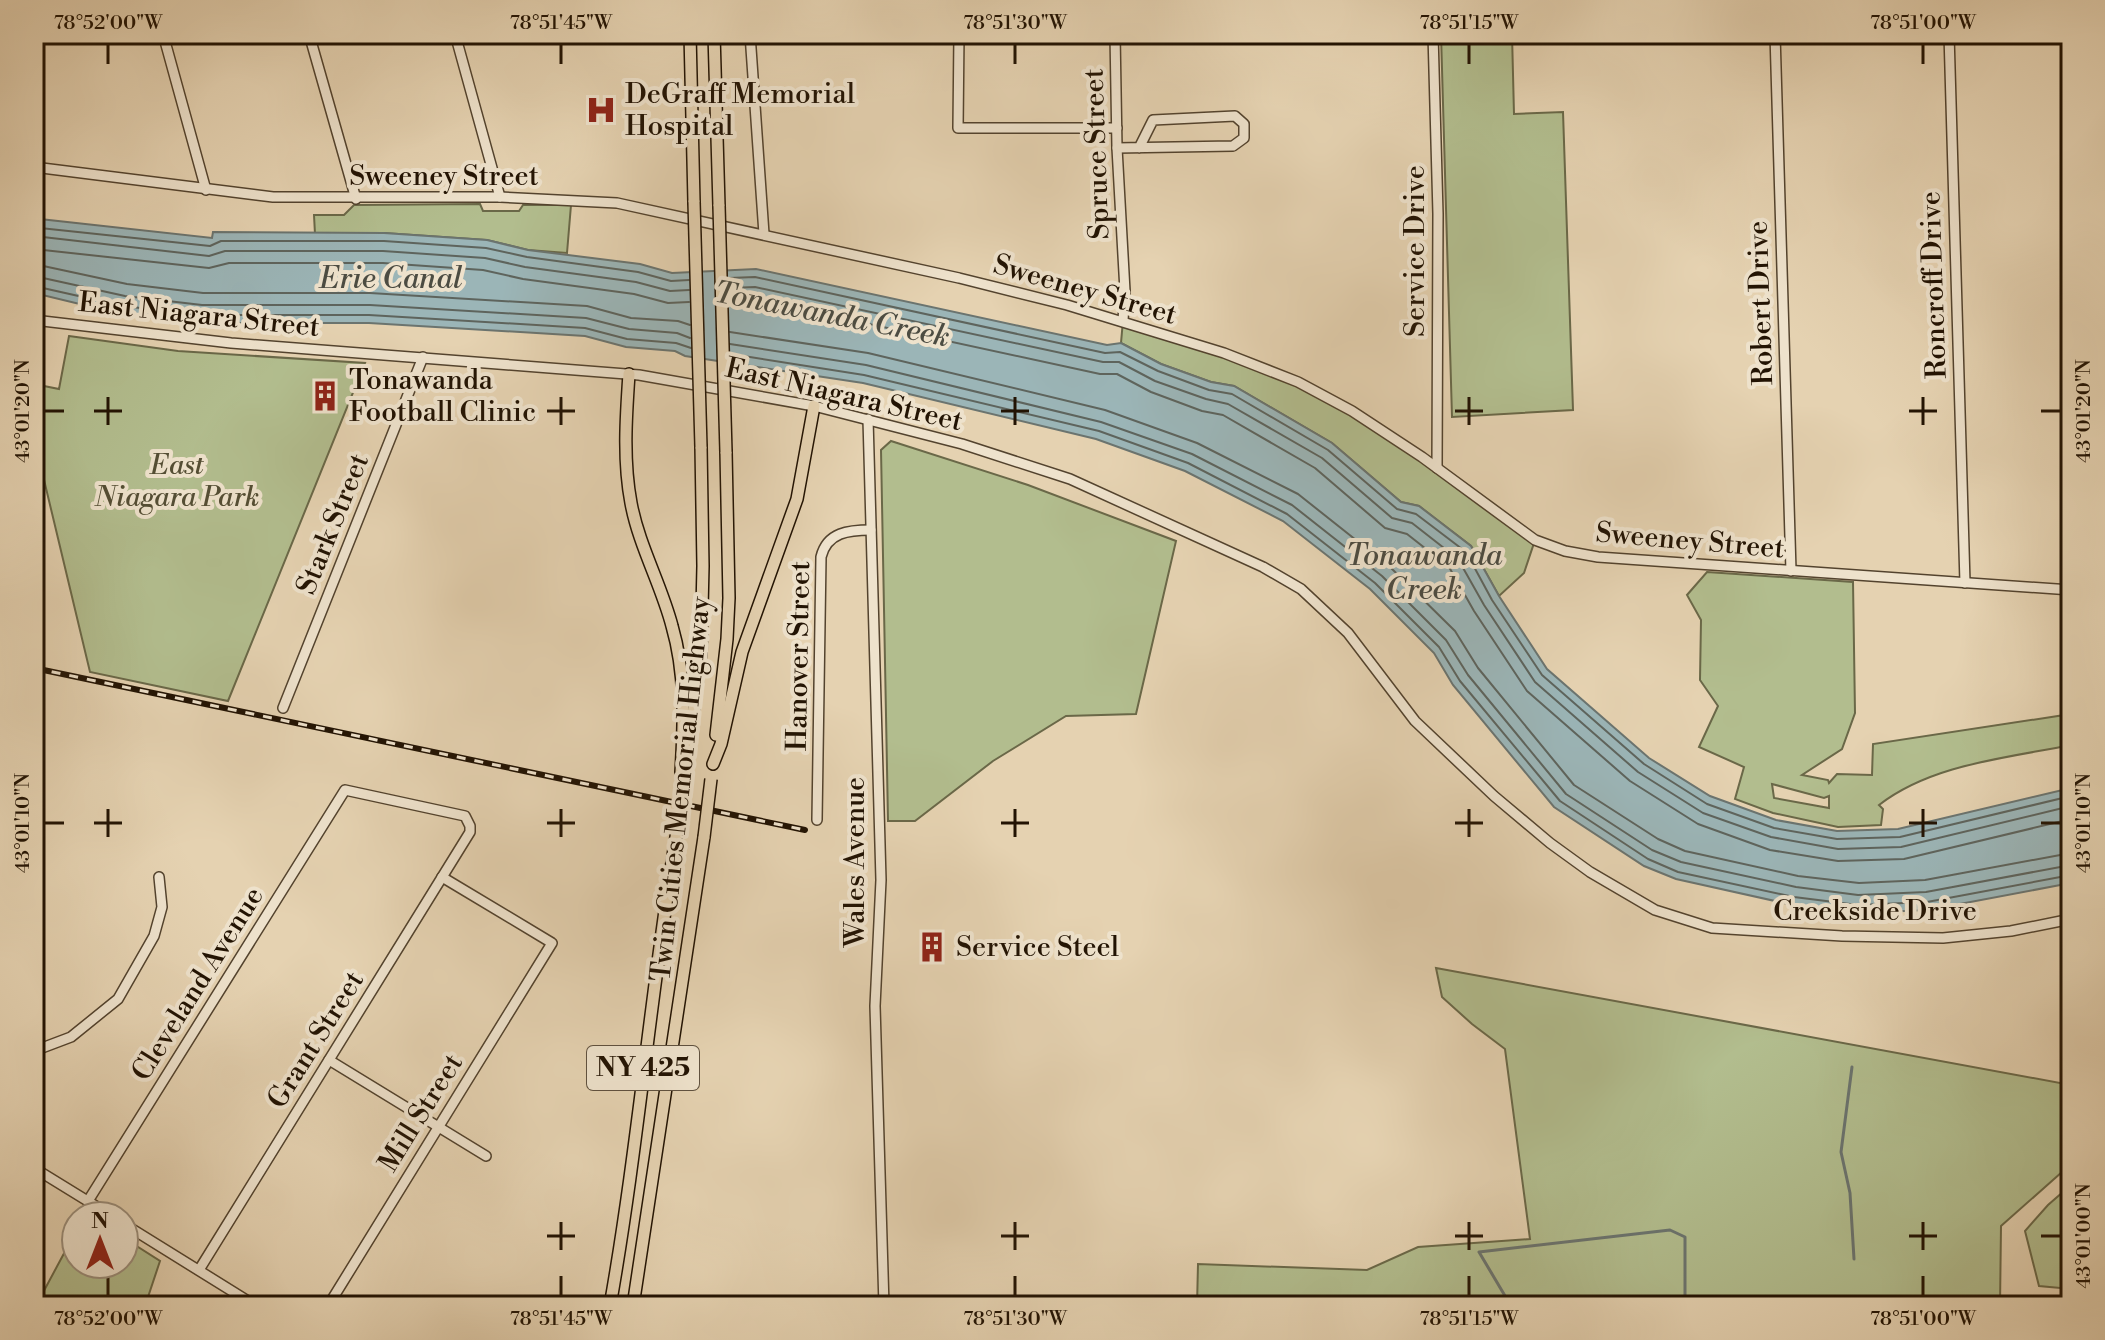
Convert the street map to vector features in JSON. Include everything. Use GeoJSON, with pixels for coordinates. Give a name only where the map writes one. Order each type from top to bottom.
{"type":"FeatureCollection","features":[{"type":"Feature","properties":{"kind":"main road","name":"Twin Cities Memorial Highway"},"geometry":{"type":"LineString","coordinates":[[610,1306],[701,652],[701,447],[690,34]]}},
{"type":"Feature","properties":{"kind":"main road","name":"Twin Cities Memorial Highway"},"geometry":{"type":"LineString","coordinates":[[633,1306],[704,837],[727,639],[726,452],[714,34]]}},
{"type":"Feature","properties":{"kind":"main road"},"geometry":{"type":"LineString","coordinates":[[629,374],[628,483],[637,529],[662,593],[678,648],[683,699],[684,773]]}},
{"type":"Feature","properties":{"kind":"main road"},"geometry":{"type":"LineString","coordinates":[[713,764],[721,744],[749,630],[797,499],[814,406]]}},
{"type":"Feature","properties":{"kind":"street"},"geometry":{"type":"LineString","coordinates":[[163,34],[206,190]]}},
{"type":"Feature","properties":{"kind":"street"},"geometry":{"type":"LineString","coordinates":[[309,34],[356,199]]}},
{"type":"Feature","properties":{"kind":"street"},"geometry":{"type":"LineString","coordinates":[[455,34],[500,197]]}},
{"type":"Feature","properties":{"kind":"street"},"geometry":{"type":"LineString","coordinates":[[750,34],[764,234]]}},
{"type":"Feature","properties":{"kind":"street"},"geometry":{"type":"LineString","coordinates":[[959,34],[958,128],[1117,128]]}},
{"type":"Feature","properties":{"kind":"street","name":"Spruce Street"},"geometry":{"type":"LineString","coordinates":[[1115,34],[1117,148],[1125,291],[1123,320]]}},
{"type":"Feature","properties":{"kind":"street","name":"Service Drive"},"geometry":{"type":"LineString","coordinates":[[1433,34],[1438,214],[1437,468]]}},
{"type":"Feature","properties":{"kind":"street","name":"Robert Drive"},"geometry":{"type":"LineString","coordinates":[[1775,34],[1791,571]]}},
{"type":"Feature","properties":{"kind":"street","name":"Roncroff Drive"},"geometry":{"type":"LineString","coordinates":[[1949,34],[1965,583]]}},
{"type":"Feature","properties":{"kind":"street"},"geometry":{"type":"LineString","coordinates":[[1117,148],[1139,148],[1233,146],[1244,138],[1244,124],[1235,116],[1153,120],[1139,148]]}},
{"type":"Feature","properties":{"kind":"street"},"geometry":{"type":"LineString","coordinates":[[34,152],[36,167]]}},
{"type":"Feature","properties":{"kind":"street","name":"Sweeney Street"},"geometry":{"type":"LineString","coordinates":[[36,167],[273,197],[500,197],[617,203],[959,278],[1123,320],[1224,353],[1298,382],[1352,411],[1535,540],[1565,551],[1598,557],[2071,590]]}},
{"type":"Feature","properties":{"kind":"street","name":"East Niagara Street"},"geometry":{"type":"LineString","coordinates":[[34,320],[179,338],[629,374],[814,406],[962,444],[1070,479],[1263,567],[1301,589],[1348,633],[1415,721],[1494,796],[1590,872],[1644,904],[1680,919]]}},
{"type":"Feature","properties":{"kind":"street","name":"Stark Street"},"geometry":{"type":"LineString","coordinates":[[283,708],[423,357]]}},
{"type":"Feature","properties":{"kind":"street","name":"Wales Avenue"},"geometry":{"type":"LineString","coordinates":[[868,419],[881,880],[875,1006],[884,1306]]}},
{"type":"Feature","properties":{"kind":"street","name":"Hanover Street"},"geometry":{"type":"LineString","coordinates":[[817,820],[821,557],[828,540],[835,536],[871,530]]}},
{"type":"Feature","properties":{"kind":"street","name":"Cleveland Avenue"},"geometry":{"type":"LineString","coordinates":[[89,1200],[345,790],[460,813],[469,821],[470,832]]}},
{"type":"Feature","properties":{"kind":"street","name":"Grant Street"},"geometry":{"type":"LineString","coordinates":[[199,1270],[470,832]]}},
{"type":"Feature","properties":{"kind":"street"},"geometry":{"type":"LineString","coordinates":[[34,1051],[71,1037],[118,999],[154,936],[162,907],[159,877]]}},
{"type":"Feature","properties":{"kind":"street","name":"Mill Street"},"geometry":{"type":"LineString","coordinates":[[328,1306],[552,943],[442,877]]}},
{"type":"Feature","properties":{"kind":"street","name":"Creekside Drive"},"geometry":{"type":"LineString","coordinates":[[1680,919],[1712,928],[1753,932],[1943,938],[2011,931],[2071,919]]}},
{"type":"Feature","properties":{"kind":"street"},"geometry":{"type":"LineString","coordinates":[[329,1060],[486,1156]]}},
{"type":"Feature","properties":{"kind":"street"},"geometry":{"type":"LineString","coordinates":[[34,1168],[86,1200]]}},
{"type":"Feature","properties":{"kind":"street"},"geometry":{"type":"LineString","coordinates":[[140,1234],[252,1305]]}},
{"type":"Feature","properties":{"kind":"green space"},"geometry":{"type":"Polygon","coordinates":[[[1441,34],[1512,34],[1514,114],[1563,112],[1573,410],[1452,417],[1441,34]]]}},
{"type":"Feature","properties":{"kind":"green space"},"geometry":{"type":"Polygon","coordinates":[[[480,204],[483,211],[519,211],[523,205],[571,205],[567,253],[528,250],[487,240],[384,233],[315,234],[314,215],[344,215],[354,205],[480,204]]]}},
{"type":"Feature","properties":{"kind":"green space"},"geometry":{"type":"Polygon","coordinates":[[[1123,320],[1298,382],[1422,457],[1535,540],[1524,573],[1499,596],[1471,546],[1419,506],[1401,502],[1332,443],[1234,386],[1211,382],[1161,364],[1121,343],[1123,320]]]}},
{"type":"Feature","properties":{"kind":"green space","name":"East Niagara Park"},"geometry":{"type":"Polygon","coordinates":[[[69,336],[178,351],[365,363],[228,701],[90,672],[34,438],[34,384],[59,389],[69,336]]]}},
{"type":"Feature","properties":{"kind":"green space"},"geometry":{"type":"Polygon","coordinates":[[[891,441],[1028,485],[1176,541],[1136,714],[1066,716],[993,761],[915,821],[888,821],[881,450],[891,441]]]}},
{"type":"Feature","properties":{"kind":"green space"},"geometry":{"type":"Polygon","coordinates":[[[1707,572],[1853,582],[1855,713],[1842,749],[1802,775],[1828,780],[1829,783],[1837,774],[1872,775],[1873,744],[2071,714],[2071,745],[1971,764],[1922,780],[1879,805],[1883,809],[1881,825],[1838,827],[1773,813],[1735,799],[1744,767],[1699,747],[1718,706],[1700,680],[1701,620],[1687,595],[1707,572]],[[1772,784],[1774,798],[1829,808],[1829,796],[1824,798],[1772,784]]]}},
{"type":"Feature","properties":{"kind":"green space"},"geometry":{"type":"Polygon","coordinates":[[[1436,968],[2071,1085],[2071,1171],[2062,1172],[2001,1226],[2000,1306],[1197,1306],[1198,1264],[1367,1270],[1418,1247],[1530,1239],[1505,1049],[1442,997],[1436,968]]]}},
{"type":"Feature","properties":{"kind":"green space"},"geometry":{"type":"Polygon","coordinates":[[[2071,1185],[2071,1289],[2039,1286],[2025,1231],[2071,1185]]]}},
{"type":"Feature","properties":{"kind":"green space"},"geometry":{"type":"Polygon","coordinates":[[[140,1248],[160,1261],[145,1306],[34,1306],[34,1297],[39,1300],[60,1261],[60,1280],[140,1280],[140,1248]]]}},
{"type":"Feature","properties":{"kind":"water"},"geometry":{"type":"Polygon","coordinates":[[[34,215],[40,219],[212,238],[213,232],[384,233],[487,240],[528,250],[640,264],[672,273],[756,269],[1107,345],[1121,343],[1161,364],[1211,382],[1234,386],[1332,443],[1401,502],[1419,506],[1471,546],[1499,596],[1547,669],[1649,758],[1710,796],[1776,820],[1837,831],[1898,829],[2071,788],[2071,883],[1928,910],[1858,913],[1793,905],[1676,879],[1644,866],[1554,807],[1453,685],[1434,653],[1370,589],[1283,521],[1185,471],[1096,439],[863,383],[685,356],[675,351],[626,347],[585,336],[369,323],[201,323],[121,314],[34,293],[34,215]]]}},
{"type":"Feature","properties":{"kind":"waterway"},"geometry":{"type":"LineString","coordinates":[[1852,1067],[1841,1152],[1850,1193],[1854,1259]]}},
{"type":"Feature","properties":{"kind":"waterway"},"geometry":{"type":"LineString","coordinates":[[1511,1306],[1479,1252],[1670,1230],[1685,1237],[1685,1306]]}},
{"type":"Feature","properties":{"kind":"railway"},"geometry":{"type":"LineString","coordinates":[[34,668],[805,830]]}},
{"type":"Feature","properties":{"kind":"place","name":"DeGraff Memorial Hospital"},"geometry":{"type":"Point","coordinates":[601,110]}},
{"type":"Feature","properties":{"kind":"place","name":"Tonawanda Football Clinic"},"geometry":{"type":"Point","coordinates":[325,396]}},
{"type":"Feature","properties":{"kind":"place","name":"Service Steel"},"geometry":{"type":"Point","coordinates":[932,947]}},
{"type":"Feature","properties":{"kind":"water label","name":"Erie Canal"},"geometry":{"type":"Point","coordinates":[391,279]}},
{"type":"Feature","properties":{"kind":"water label","name":"Tonawanda Creek"},"geometry":{"type":"Point","coordinates":[832,315]}},
{"type":"Feature","properties":{"kind":"water label","name":"Tonawanda Creek"},"geometry":{"type":"Point","coordinates":[1424,573]}}]}
